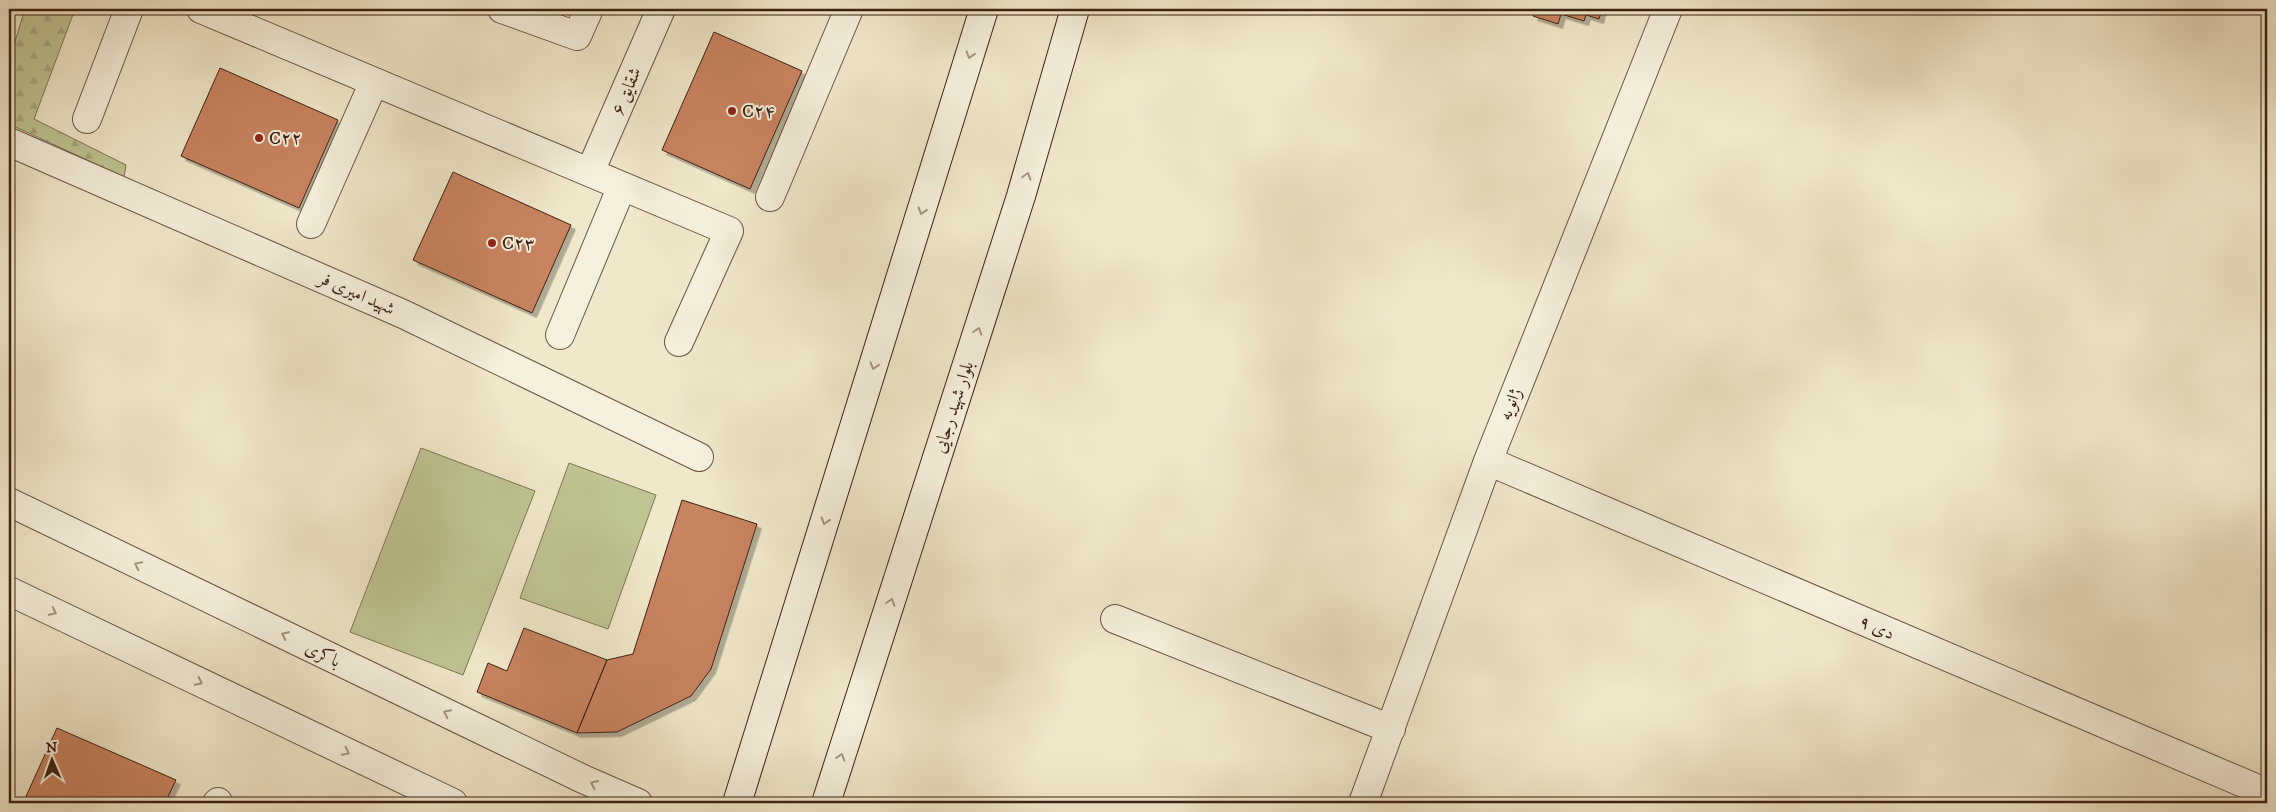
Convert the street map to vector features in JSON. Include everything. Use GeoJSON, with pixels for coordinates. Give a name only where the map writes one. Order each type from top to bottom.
{"type":"FeatureCollection","features":[{"type":"Feature","properties":{"kind":"street"},"geometry":{"type":"LineString","coordinates":[[87,119],[129,9]]}},
{"type":"Feature","properties":{"kind":"street"},"geometry":{"type":"LineString","coordinates":[[200,9],[730,231],[678,342]]}},
{"type":"Feature","properties":{"kind":"street"},"geometry":{"type":"LineString","coordinates":[[502,9],[577,36],[588,9]]}},
{"type":"Feature","properties":{"kind":"street","name":"شقایق ۶"},"geometry":{"type":"LineString","coordinates":[[590,172],[661,9]]}},
{"type":"Feature","properties":{"kind":"street"},"geometry":{"type":"LineString","coordinates":[[770,197],[849,9]]}},
{"type":"Feature","properties":{"kind":"street"},"geometry":{"type":"LineString","coordinates":[[737,803],[984,9]]}},
{"type":"Feature","properties":{"kind":"street","name":"بلوار شهید رجایی"},"geometry":{"type":"LineString","coordinates":[[826,803],[1021,196],[1076,9]]}},
{"type":"Feature","properties":{"kind":"street","name":"ژانویه"},"geometry":{"type":"LineString","coordinates":[[1363,803],[1488,461],[1668,9]]}},
{"type":"Feature","properties":{"kind":"street"},"geometry":{"type":"LineString","coordinates":[[311,224],[374,82]]}},
{"type":"Feature","properties":{"kind":"street","name":"شهید امیری فر"},"geometry":{"type":"LineString","coordinates":[[9,142],[403,314],[699,457]]}},
{"type":"Feature","properties":{"kind":"street"},"geometry":{"type":"LineString","coordinates":[[560,335],[622,186]]}},
{"type":"Feature","properties":{"kind":"street","name":"۹ دی"},"geometry":{"type":"LineString","coordinates":[[1488,461],[2267,793]]}},
{"type":"Feature","properties":{"kind":"street","name":"باکری"},"geometry":{"type":"LineString","coordinates":[[9,502],[583,779],[638,803]]}},
{"type":"Feature","properties":{"kind":"street"},"geometry":{"type":"LineString","coordinates":[[9,590],[453,803]]}},
{"type":"Feature","properties":{"kind":"street"},"geometry":{"type":"LineString","coordinates":[[1116,619],[1391,729]]}},
{"type":"Feature","properties":{"kind":"green space"},"geometry":{"type":"Polygon","coordinates":[[[25,9],[75,9],[34,119],[126,165],[124,177],[9,124],[9,61],[25,9]]]}},
{"type":"Feature","properties":{"kind":"green space"},"geometry":{"type":"Polygon","coordinates":[[[421,448],[535,491],[463,675],[350,632],[421,448]]]}},
{"type":"Feature","properties":{"kind":"green space"},"geometry":{"type":"Polygon","coordinates":[[[569,463],[656,495],[608,629],[520,598],[569,463]]]}},
{"type":"Feature","properties":{"kind":"building"},"geometry":{"type":"Polygon","coordinates":[[[1535,9],[1602,9],[1599,19],[1586,15],[1584,21],[1561,14],[1558,24],[1533,16],[1535,9]]]}},
{"type":"Feature","properties":{"kind":"building","name":"C۲۴"},"geometry":{"type":"Polygon","coordinates":[[[714,32],[802,71],[750,189],[662,150],[714,32]]]}},
{"type":"Feature","properties":{"kind":"building","name":"C۲۲"},"geometry":{"type":"Polygon","coordinates":[[[220,68],[338,120],[299,208],[181,156],[220,68]]]}},
{"type":"Feature","properties":{"kind":"building","name":"C۲۳"},"geometry":{"type":"Polygon","coordinates":[[[453,172],[571,225],[532,313],[413,260],[453,172]]]}},
{"type":"Feature","properties":{"kind":"building"},"geometry":{"type":"Polygon","coordinates":[[[682,500],[757,524],[711,669],[691,696],[617,732],[577,733],[607,660],[633,654],[682,500]]]}},
{"type":"Feature","properties":{"kind":"building"},"geometry":{"type":"Polygon","coordinates":[[[524,628],[607,660],[577,733],[477,692],[488,663],[507,671],[524,628]]]}},
{"type":"Feature","properties":{"kind":"building"},"geometry":{"type":"Polygon","coordinates":[[[57,728],[176,780],[165,803],[23,803],[57,728]]]}},
{"type":"Feature","properties":{"kind":"place","name":"C۲۴"},"geometry":{"type":"Point","coordinates":[732,111]}},
{"type":"Feature","properties":{"kind":"place","name":"C۲۲"},"geometry":{"type":"Point","coordinates":[259,138]}},
{"type":"Feature","properties":{"kind":"place","name":"C۲۳"},"geometry":{"type":"Point","coordinates":[492,243]}}]}
